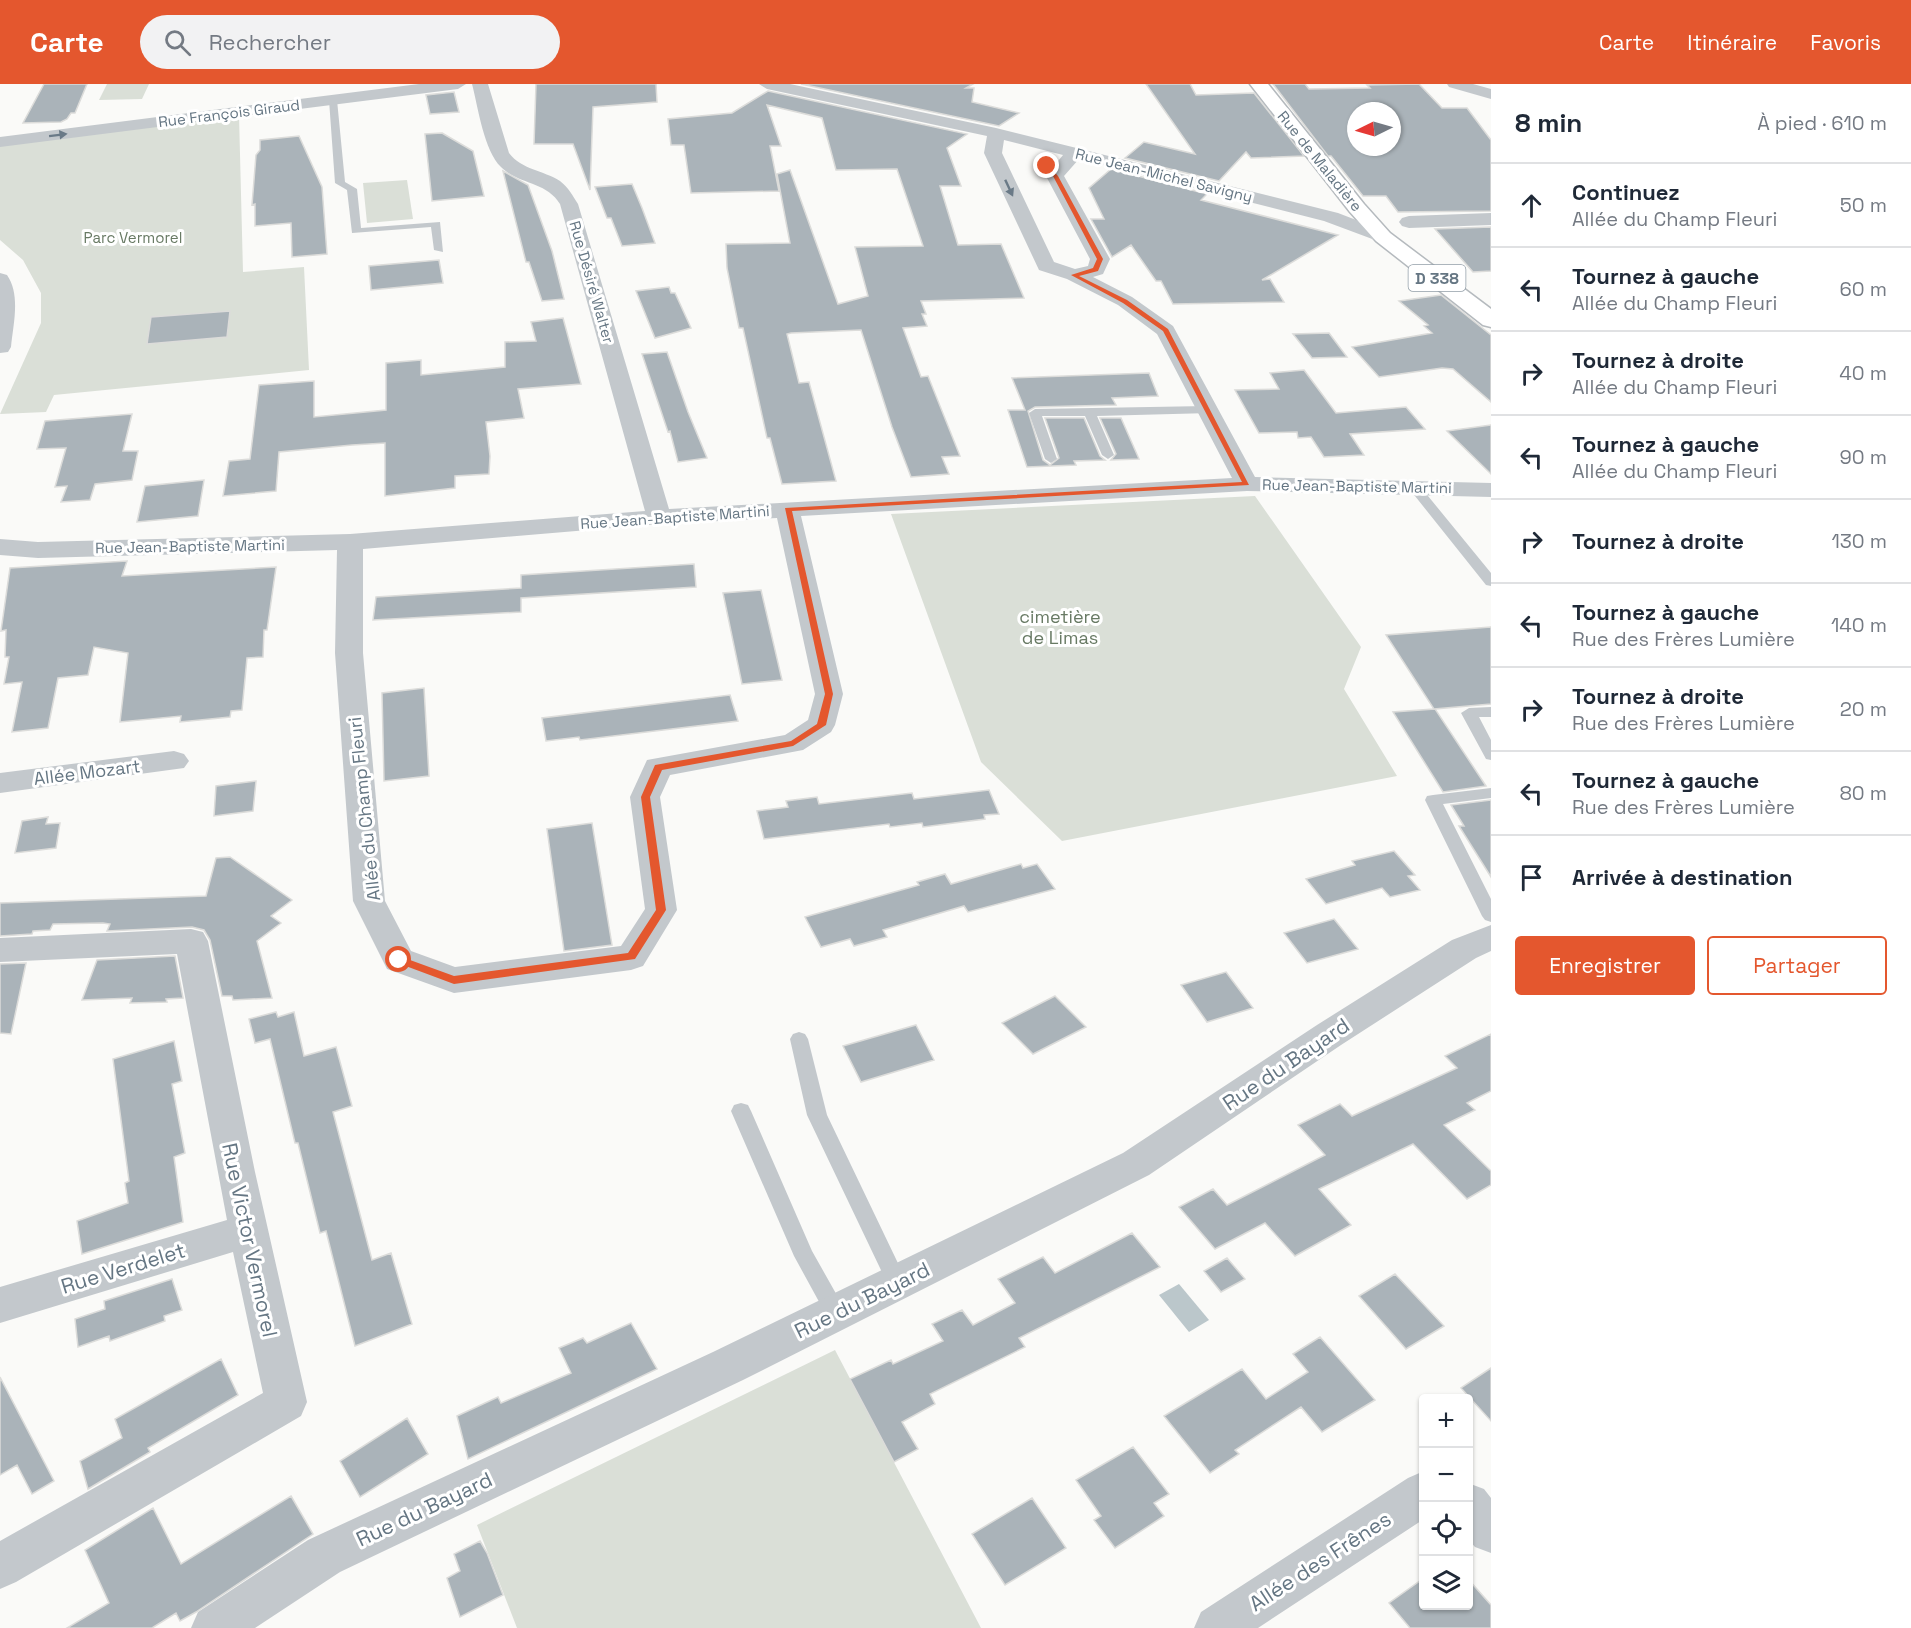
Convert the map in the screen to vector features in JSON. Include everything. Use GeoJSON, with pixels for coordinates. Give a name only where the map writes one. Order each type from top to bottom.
{"type":"FeatureCollection","features":[{"type":"Feature","properties":{"kind":"main road","name":"Rue de Maladière"},"geometry":{"type":"LineString","coordinates":[[1259,84],[1357,208],[1383,237]]}},
{"type":"Feature","properties":{"kind":"main road","name":"D 338"},"geometry":{"type":"LineString","coordinates":[[1383,237],[1491,320]]}},
{"type":"Feature","properties":{"kind":"street","name":"Rue François Giraud"},"geometry":{"type":"LineString","coordinates":[[0,142],[458,84]]}},
{"type":"Feature","properties":{"kind":"street","name":"Rue Désiré Walter"},"geometry":{"type":"LineString","coordinates":[[480,84],[500,154],[506,165],[553,183],[563,191],[569,204],[659,517]]}},
{"type":"Feature","properties":{"kind":"street","name":"Rue Jean-Michel Savigny"},"geometry":{"type":"LineString","coordinates":[[767,84],[996,133],[1331,217],[1383,237]]}},
{"type":"Feature","properties":{"kind":"street"},"geometry":{"type":"LineString","coordinates":[[1455,84],[1491,93]]}},
{"type":"Feature","properties":{"kind":"street"},"geometry":{"type":"LineString","coordinates":[[996,133],[993,153],[1005,162],[1046,266],[1074,275],[1125,301],[1166,330],[1246,484]]}},
{"type":"Feature","properties":{"kind":"street"},"geometry":{"type":"LineString","coordinates":[[1074,275],[1095,270],[1100,259],[1051,171],[1075,153]]}},
{"type":"Feature","properties":{"kind":"street"},"geometry":{"type":"LineString","coordinates":[[1409,222],[1491,219]]}},
{"type":"Feature","properties":{"kind":"street"},"geometry":{"type":"LineString","coordinates":[[0,279],[5,302],[0,346]]}},
{"type":"Feature","properties":{"kind":"street","name":"Rue Jean-Baptiste Martini"},"geometry":{"type":"LineString","coordinates":[[0,547],[38,550],[350,542],[659,517],[1246,484],[1491,490]]}},
{"type":"Feature","properties":{"kind":"street","name":"Allée du Champ Fleuri"},"geometry":{"type":"LineString","coordinates":[[350,542],[349,653],[369,901],[399,960],[454,980],[632,957],[661,910],[645,797],[658,767],[793,743],[821,725],[829,694],[788,509]]}},
{"type":"Feature","properties":{"kind":"street","name":"Rue Jean-Baptiste Martini"},"geometry":{"type":"LineString","coordinates":[[0,558],[38,550]]}},
{"type":"Feature","properties":{"kind":"street","name":"Allée Mozart"},"geometry":{"type":"LineString","coordinates":[[0,783],[174,760]]}},
{"type":"Feature","properties":{"kind":"street","name":"Rue du Bayard"},"geometry":{"type":"LineString","coordinates":[[213,1628],[324,1556],[836,1312],[1136,1164],[1329,1035],[1464,949],[1491,937]]}},
{"type":"Feature","properties":{"kind":"street","name":"Rue Victor Vermorel"},"geometry":{"type":"LineString","coordinates":[[0,950],[191,941],[247,1231],[286,1402],[0,1566]]}},
{"type":"Feature","properties":{"kind":"street","name":"Rue Verdelet"},"geometry":{"type":"LineString","coordinates":[[0,1305],[247,1231]]}},
{"type":"Feature","properties":{"kind":"street","name":"Allée des Frênes"},"geometry":{"type":"LineString","coordinates":[[1217,1628],[1419,1497]]}},
{"type":"Feature","properties":{"kind":"street"},"geometry":{"type":"LineString","coordinates":[[1473,1511],[1491,1531]]}},
{"type":"Feature","properties":{"kind":"lane"},"geometry":{"type":"LineString","coordinates":[[333,100],[340,183],[352,189],[356,231],[436,224],[439,250]]}},
{"type":"Feature","properties":{"kind":"lane"},"geometry":{"type":"LineString","coordinates":[[1051,459],[1035,413],[1208,410]]}},
{"type":"Feature","properties":{"kind":"lane"},"geometry":{"type":"LineString","coordinates":[[1089,412],[1108,455]]}},
{"type":"Feature","properties":{"kind":"lane"},"geometry":{"type":"LineString","coordinates":[[1415,488],[1491,582]]}},
{"type":"Feature","properties":{"kind":"lane"},"geometry":{"type":"LineString","coordinates":[[1491,712],[1469,713],[1491,755]]}},
{"type":"Feature","properties":{"kind":"lane"},"geometry":{"type":"LineString","coordinates":[[1491,793],[1433,800],[1491,916]]}},
{"type":"Feature","properties":{"kind":"lane"},"geometry":{"type":"LineString","coordinates":[[799,1039],[817,1115],[897,1282]]}},
{"type":"Feature","properties":{"kind":"lane"},"geometry":{"type":"LineString","coordinates":[[741,1111],[804,1257],[836,1312]]}},
{"type":"Feature","properties":{"kind":"green space"},"geometry":{"type":"Polygon","coordinates":[[[107,84],[149,84],[142,99],[99,100],[107,84]]]}},
{"type":"Feature","properties":{"kind":"green space","name":"Parc Vermorel"},"geometry":{"type":"Polygon","coordinates":[[[239,115],[243,272],[304,267],[309,370],[54,395],[46,412],[0,414],[41,323],[41,293],[23,260],[0,240],[0,145],[239,115]]]}},
{"type":"Feature","properties":{"kind":"green space"},"geometry":{"type":"Polygon","coordinates":[[[407,180],[413,219],[367,223],[363,183],[407,180]]]}},
{"type":"Feature","properties":{"kind":"green space","name":"cimetière de Limas"},"geometry":{"type":"Polygon","coordinates":[[[1255,496],[1361,647],[1344,689],[1397,776],[1062,841],[981,762],[891,514],[1255,496]]]}},
{"type":"Feature","properties":{"kind":"green space"},"geometry":{"type":"Polygon","coordinates":[[[835,1350],[981,1628],[517,1628],[477,1525],[835,1350]]]}},
{"type":"Feature","properties":{"kind":"shaded area"},"geometry":{"type":"Polygon","coordinates":[[[1179,1284],[1209,1320],[1189,1332],[1159,1295],[1179,1284]]]}},
{"type":"Feature","properties":{"kind":"building"},"geometry":{"type":"Polygon","coordinates":[[[44,84],[87,84],[75,113],[71,113],[67,119],[61,122],[23,123],[44,84]]]}},
{"type":"Feature","properties":{"kind":"building"},"geometry":{"type":"Polygon","coordinates":[[[536,84],[656,84],[657,102],[593,107],[590,190],[573,144],[534,144],[536,84]]]}},
{"type":"Feature","properties":{"kind":"building"},"geometry":{"type":"Polygon","coordinates":[[[801,84],[973,84],[966,88],[974,88],[972,102],[1019,113],[999,126],[801,84]]]}},
{"type":"Feature","properties":{"kind":"building"},"geometry":{"type":"Polygon","coordinates":[[[1146,84],[1190,84],[1196,95],[1254,93],[1304,156],[1251,158],[1246,152],[1219,181],[1125,158],[1144,142],[1195,154],[1146,84]]]}},
{"type":"Feature","properties":{"kind":"building"},"geometry":{"type":"Polygon","coordinates":[[[1273,84],[1305,84],[1309,89],[1419,84],[1442,108],[1467,108],[1491,140],[1491,211],[1398,212],[1386,196],[1363,196],[1331,156],[1328,156],[1273,84]]]}},
{"type":"Feature","properties":{"kind":"building"},"geometry":{"type":"Polygon","coordinates":[[[768,91],[967,134],[947,148],[961,186],[940,186],[958,245],[1001,244],[1024,298],[921,301],[926,314],[922,314],[927,326],[903,328],[921,377],[928,376],[960,456],[942,457],[949,474],[911,477],[892,427],[861,330],[791,333],[787,334],[799,383],[809,382],[836,481],[782,484],[770,438],[767,438],[743,328],[739,328],[727,268],[726,244],[790,243],[777,174],[790,170],[838,304],[868,296],[855,247],[923,246],[897,169],[836,170],[822,118],[767,105],[781,146],[770,146],[779,191],[691,193],[684,145],[671,145],[668,119],[732,113],[768,91]]]}},
{"type":"Feature","properties":{"kind":"building"},"geometry":{"type":"Polygon","coordinates":[[[454,92],[459,112],[430,114],[426,95],[454,92]]]}},
{"type":"Feature","properties":{"kind":"building"},"geometry":{"type":"Polygon","coordinates":[[[442,133],[473,151],[484,196],[432,201],[425,134],[442,133]]]}},
{"type":"Feature","properties":{"kind":"building"},"geometry":{"type":"Polygon","coordinates":[[[299,136],[322,187],[327,254],[292,257],[291,223],[255,226],[255,204],[252,205],[256,155],[260,150],[260,140],[299,136]]]}},
{"type":"Feature","properties":{"kind":"building"},"geometry":{"type":"Polygon","coordinates":[[[1111,169],[1207,194],[1201,200],[1338,235],[1262,280],[1270,279],[1284,302],[1173,304],[1161,281],[1156,281],[1131,245],[1112,257],[1091,219],[1104,219],[1089,188],[1111,169]]]}},
{"type":"Feature","properties":{"kind":"building"},"geometry":{"type":"Polygon","coordinates":[[[503,171],[528,185],[552,251],[564,299],[542,301],[529,262],[526,262],[503,171]]]}},
{"type":"Feature","properties":{"kind":"building"},"geometry":{"type":"Polygon","coordinates":[[[632,184],[655,243],[622,246],[611,218],[607,218],[595,187],[632,184]]]}},
{"type":"Feature","properties":{"kind":"building"},"geometry":{"type":"Polygon","coordinates":[[[1491,227],[1491,271],[1473,272],[1435,229],[1491,227]]]}},
{"type":"Feature","properties":{"kind":"building"},"geometry":{"type":"Polygon","coordinates":[[[439,260],[443,283],[371,290],[369,266],[439,260]]]}},
{"type":"Feature","properties":{"kind":"building"},"geometry":{"type":"Polygon","coordinates":[[[669,287],[671,293],[675,293],[691,328],[655,338],[636,291],[669,287]]]}},
{"type":"Feature","properties":{"kind":"building"},"geometry":{"type":"Polygon","coordinates":[[[1441,295],[1491,335],[1491,402],[1453,369],[1442,368],[1379,377],[1352,347],[1432,333],[1424,326],[1428,325],[1399,301],[1441,295]]]}},
{"type":"Feature","properties":{"kind":"building"},"geometry":{"type":"Polygon","coordinates":[[[230,311],[227,337],[147,344],[151,317],[230,311]]]}},
{"type":"Feature","properties":{"kind":"building"},"geometry":{"type":"Polygon","coordinates":[[[563,318],[581,384],[518,389],[524,418],[486,422],[490,456],[489,474],[455,476],[455,488],[385,496],[385,443],[352,445],[279,452],[276,491],[223,496],[229,461],[250,459],[259,385],[314,381],[314,417],[386,410],[386,363],[421,360],[421,375],[505,367],[505,342],[536,341],[531,322],[563,318]]]}},
{"type":"Feature","properties":{"kind":"building"},"geometry":{"type":"Polygon","coordinates":[[[1329,333],[1347,357],[1312,358],[1293,334],[1329,333]]]}},
{"type":"Feature","properties":{"kind":"building"},"geometry":{"type":"Polygon","coordinates":[[[667,352],[707,458],[678,462],[670,431],[668,432],[642,354],[667,352]]]}},
{"type":"Feature","properties":{"kind":"building"},"geometry":{"type":"Polygon","coordinates":[[[1304,370],[1336,413],[1406,407],[1425,429],[1350,434],[1364,455],[1324,457],[1311,437],[1298,438],[1297,432],[1259,433],[1235,390],[1279,389],[1270,373],[1304,370]]]}},
{"type":"Feature","properties":{"kind":"building"},"geometry":{"type":"Polygon","coordinates":[[[1149,373],[1158,396],[1112,398],[1116,405],[1035,407],[1028,411],[1043,460],[1050,465],[1059,458],[1045,418],[1084,418],[1100,456],[1105,460],[1074,461],[1076,465],[1027,467],[1008,410],[1025,410],[1012,378],[1149,373]]]}},
{"type":"Feature","properties":{"kind":"building"},"geometry":{"type":"Polygon","coordinates":[[[132,414],[123,451],[138,451],[132,480],[95,484],[90,500],[61,502],[67,486],[55,487],[66,448],[37,449],[45,421],[132,414]]]}},
{"type":"Feature","properties":{"kind":"building"},"geometry":{"type":"Polygon","coordinates":[[[1100,418],[1121,418],[1139,459],[1111,460],[1116,454],[1100,418]]]}},
{"type":"Feature","properties":{"kind":"building"},"geometry":{"type":"Polygon","coordinates":[[[1491,425],[1491,474],[1447,431],[1491,425]]]}},
{"type":"Feature","properties":{"kind":"building"},"geometry":{"type":"Polygon","coordinates":[[[204,480],[198,516],[137,522],[145,486],[204,480]]]}},
{"type":"Feature","properties":{"kind":"building"},"geometry":{"type":"Polygon","coordinates":[[[127,561],[122,576],[276,567],[267,630],[264,630],[263,657],[247,658],[242,710],[231,711],[230,717],[180,722],[181,716],[120,722],[128,653],[94,647],[88,675],[58,678],[48,728],[12,732],[22,682],[4,684],[9,657],[5,657],[6,630],[1,631],[10,568],[127,561]]]}},
{"type":"Feature","properties":{"kind":"building"},"geometry":{"type":"Polygon","coordinates":[[[694,564],[696,587],[521,598],[521,612],[373,620],[376,597],[521,588],[521,575],[694,564]]]}},
{"type":"Feature","properties":{"kind":"building"},"geometry":{"type":"Polygon","coordinates":[[[761,590],[782,680],[742,684],[723,593],[761,590]]]}},
{"type":"Feature","properties":{"kind":"building"},"geometry":{"type":"Polygon","coordinates":[[[1491,627],[1491,704],[1435,709],[1486,786],[1443,792],[1393,712],[1434,709],[1386,635],[1491,627]]]}},
{"type":"Feature","properties":{"kind":"building"},"geometry":{"type":"Polygon","coordinates":[[[424,688],[429,776],[384,781],[382,693],[424,688]]]}},
{"type":"Feature","properties":{"kind":"building"},"geometry":{"type":"Polygon","coordinates":[[[730,695],[738,721],[580,740],[579,737],[546,741],[542,718],[730,695]]]}},
{"type":"Feature","properties":{"kind":"building"},"geometry":{"type":"Polygon","coordinates":[[[256,781],[253,811],[214,816],[216,786],[256,781]]]}},
{"type":"Feature","properties":{"kind":"building"},"geometry":{"type":"Polygon","coordinates":[[[989,790],[999,814],[984,815],[985,819],[923,827],[922,823],[890,827],[889,824],[764,839],[757,811],[788,807],[786,801],[817,797],[819,804],[912,793],[914,799],[989,790]]]}},
{"type":"Feature","properties":{"kind":"building"},"geometry":{"type":"Polygon","coordinates":[[[1491,800],[1491,877],[1459,826],[1464,826],[1451,805],[1491,800]]]}},
{"type":"Feature","properties":{"kind":"building"},"geometry":{"type":"Polygon","coordinates":[[[48,817],[46,824],[60,823],[56,848],[15,853],[22,821],[48,817]]]}},
{"type":"Feature","properties":{"kind":"building"},"geometry":{"type":"Polygon","coordinates":[[[592,823],[612,945],[564,951],[547,829],[592,823]]]}},
{"type":"Feature","properties":{"kind":"building"},"geometry":{"type":"Polygon","coordinates":[[[1394,851],[1415,875],[1408,876],[1420,890],[1390,897],[1382,888],[1326,904],[1306,879],[1355,865],[1352,861],[1394,851]]]}},
{"type":"Feature","properties":{"kind":"building"},"geometry":{"type":"Polygon","coordinates":[[[230,857],[292,900],[271,916],[281,923],[257,941],[272,998],[233,1000],[232,996],[222,996],[210,940],[204,930],[192,927],[107,931],[110,924],[53,924],[50,930],[33,931],[32,934],[0,936],[0,903],[206,896],[216,858],[230,857]]]}},
{"type":"Feature","properties":{"kind":"building"},"geometry":{"type":"Polygon","coordinates":[[[1021,864],[1023,868],[1037,864],[1055,889],[968,912],[964,906],[883,930],[887,937],[854,946],[850,939],[821,947],[805,917],[919,885],[917,882],[945,874],[951,884],[1021,864]]]}},
{"type":"Feature","properties":{"kind":"building"},"geometry":{"type":"Polygon","coordinates":[[[1334,919],[1358,949],[1307,963],[1284,933],[1334,919]]]}},
{"type":"Feature","properties":{"kind":"building"},"geometry":{"type":"Polygon","coordinates":[[[175,956],[183,998],[166,999],[167,1002],[130,1003],[132,998],[82,1000],[97,960],[175,956]]]}},
{"type":"Feature","properties":{"kind":"building"},"geometry":{"type":"Polygon","coordinates":[[[26,963],[11,1034],[0,1033],[0,964],[26,963]]]}},
{"type":"Feature","properties":{"kind":"building"},"geometry":{"type":"Polygon","coordinates":[[[1226,972],[1253,1008],[1207,1022],[1181,985],[1226,972]]]}},
{"type":"Feature","properties":{"kind":"building"},"geometry":{"type":"Polygon","coordinates":[[[1055,996],[1086,1027],[1033,1054],[1002,1023],[1055,996]]]}},
{"type":"Feature","properties":{"kind":"building"},"geometry":{"type":"Polygon","coordinates":[[[276,1012],[278,1017],[294,1012],[304,1056],[336,1047],[352,1106],[333,1112],[372,1260],[391,1253],[412,1324],[355,1346],[326,1231],[320,1233],[298,1143],[295,1143],[270,1039],[255,1043],[249,1019],[276,1012]]]}},
{"type":"Feature","properties":{"kind":"building"},"geometry":{"type":"Polygon","coordinates":[[[916,1025],[934,1060],[861,1082],[843,1046],[916,1025]]]}},
{"type":"Feature","properties":{"kind":"building"},"geometry":{"type":"Polygon","coordinates":[[[1491,1034],[1491,1091],[1467,1103],[1475,1110],[1444,1125],[1491,1171],[1491,1185],[1467,1199],[1413,1144],[1319,1189],[1351,1225],[1295,1256],[1265,1223],[1215,1249],[1179,1207],[1213,1189],[1227,1205],[1325,1155],[1298,1125],[1340,1104],[1352,1116],[1457,1068],[1445,1056],[1491,1034]]]}},
{"type":"Feature","properties":{"kind":"building"},"geometry":{"type":"Polygon","coordinates":[[[174,1041],[182,1081],[172,1084],[185,1153],[174,1157],[183,1222],[82,1254],[77,1221],[128,1203],[125,1183],[129,1181],[113,1059],[174,1041]]]}},
{"type":"Feature","properties":{"kind":"building"},"geometry":{"type":"Polygon","coordinates":[[[1132,1233],[1160,1267],[1019,1338],[1025,1347],[930,1394],[935,1404],[902,1422],[918,1449],[894,1462],[850,1379],[891,1360],[893,1364],[943,1341],[932,1324],[962,1310],[973,1325],[1015,1303],[998,1279],[1043,1257],[1055,1273],[1132,1233]]]}},
{"type":"Feature","properties":{"kind":"building"},"geometry":{"type":"Polygon","coordinates":[[[1227,1258],[1245,1279],[1221,1292],[1204,1271],[1227,1258]]]}},
{"type":"Feature","properties":{"kind":"building"},"geometry":{"type":"Polygon","coordinates":[[[1395,1274],[1444,1326],[1406,1349],[1359,1296],[1395,1274]]]}},
{"type":"Feature","properties":{"kind":"building"},"geometry":{"type":"Polygon","coordinates":[[[172,1279],[182,1310],[164,1316],[165,1321],[110,1341],[109,1336],[78,1347],[75,1319],[105,1309],[104,1301],[172,1279]]]}},
{"type":"Feature","properties":{"kind":"building"},"geometry":{"type":"Polygon","coordinates":[[[631,1323],[657,1369],[468,1459],[457,1416],[498,1397],[501,1403],[571,1373],[559,1348],[583,1338],[587,1343],[631,1323]]]}},
{"type":"Feature","properties":{"kind":"building"},"geometry":{"type":"Polygon","coordinates":[[[1320,1337],[1375,1400],[1322,1432],[1301,1407],[1235,1450],[1239,1454],[1210,1473],[1164,1416],[1242,1369],[1266,1399],[1308,1372],[1293,1354],[1320,1337]]]}},
{"type":"Feature","properties":{"kind":"building"},"geometry":{"type":"Polygon","coordinates":[[[221,1359],[238,1395],[148,1448],[150,1452],[88,1489],[80,1461],[122,1438],[115,1419],[221,1359]]]}},
{"type":"Feature","properties":{"kind":"building"},"geometry":{"type":"Polygon","coordinates":[[[1491,1368],[1491,1421],[1473,1401],[1473,1394],[1466,1394],[1461,1388],[1491,1368]]]}},
{"type":"Feature","properties":{"kind":"building"},"geometry":{"type":"Polygon","coordinates":[[[0,1377],[54,1481],[32,1494],[17,1465],[0,1475],[0,1377]]]}},
{"type":"Feature","properties":{"kind":"building"},"geometry":{"type":"Polygon","coordinates":[[[407,1418],[428,1454],[360,1497],[340,1461],[407,1418]]]}},
{"type":"Feature","properties":{"kind":"building"},"geometry":{"type":"Polygon","coordinates":[[[1133,1447],[1169,1494],[1154,1503],[1164,1516],[1115,1548],[1094,1520],[1101,1516],[1076,1480],[1133,1447]]]}},
{"type":"Feature","properties":{"kind":"building"},"geometry":{"type":"Polygon","coordinates":[[[291,1496],[313,1534],[196,1612],[180,1621],[176,1613],[152,1628],[67,1628],[109,1603],[85,1550],[153,1508],[181,1564],[291,1496]]]}},
{"type":"Feature","properties":{"kind":"building"},"geometry":{"type":"Polygon","coordinates":[[[1032,1498],[1066,1548],[1005,1585],[972,1534],[1032,1498]]]}},
{"type":"Feature","properties":{"kind":"building"},"geometry":{"type":"Polygon","coordinates":[[[480,1541],[503,1595],[460,1617],[447,1578],[460,1571],[454,1554],[480,1541]]]}},
{"type":"Feature","properties":{"kind":"building"},"geometry":{"type":"Polygon","coordinates":[[[1419,1582],[1419,1610],[1473,1610],[1473,1585],[1491,1605],[1491,1628],[1410,1628],[1389,1603],[1419,1582]]]}},
{"type":"Feature","properties":{"kind":"route"},"geometry":{"type":"LineString","coordinates":[[399,960],[454,980],[632,957],[661,910],[645,797],[658,767],[793,743],[821,725],[829,694],[788,509],[1246,484],[1166,330],[1125,301],[1074,275],[1095,270],[1100,259],[1055,176],[1047,166]]}}]}
